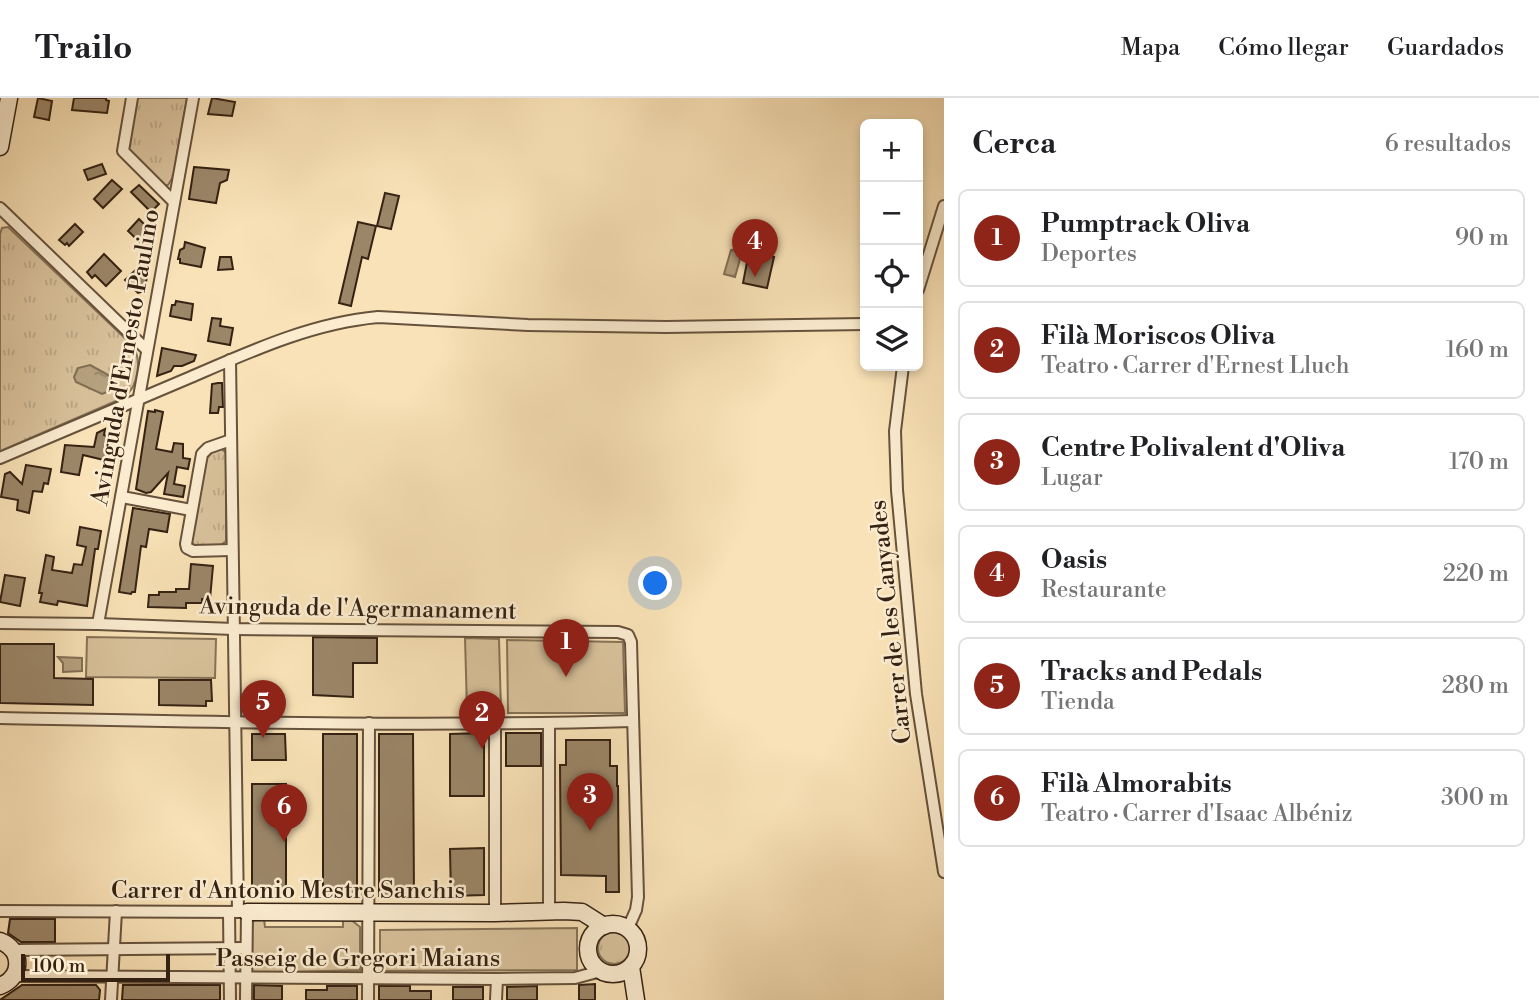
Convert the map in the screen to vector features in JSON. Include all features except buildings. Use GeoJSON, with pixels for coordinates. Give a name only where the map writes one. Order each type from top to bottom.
{"type":"FeatureCollection","features":[{"type":"Feature","properties":{"kind":"street"},"geometry":{"type":"LineString","coordinates":[[0,147],[9,98]]}},
{"type":"Feature","properties":{"kind":"street"},"geometry":{"type":"LineString","coordinates":[[132,98],[123,151],[174,202]]}},
{"type":"Feature","properties":{"kind":"street","name":"Avinguda d'Ernesto Paulino"},"geometry":{"type":"LineString","coordinates":[[98,624],[193,98]]}},
{"type":"Feature","properties":{"kind":"street"},"geometry":{"type":"LineString","coordinates":[[923,274],[944,206]]}},
{"type":"Feature","properties":{"kind":"street"},"geometry":{"type":"LineString","coordinates":[[0,208],[147,350]]}},
{"type":"Feature","properties":{"kind":"street"},"geometry":{"type":"LineString","coordinates":[[0,458],[230,360],[326,325],[377,317],[528,325],[666,327],[860,324]]}},
{"type":"Feature","properties":{"kind":"street"},"geometry":{"type":"LineString","coordinates":[[230,360],[238,912],[246,948],[246,1000]]}},
{"type":"Feature","properties":{"kind":"street","name":"Carrer de les Canyades"},"geometry":{"type":"LineString","coordinates":[[902,371],[895,431],[897,490],[916,694],[944,873]]}},
{"type":"Feature","properties":{"kind":"street"},"geometry":{"type":"LineString","coordinates":[[231,439],[203,452],[191,510],[187,548],[193,551],[231,550]]}},
{"type":"Feature","properties":{"kind":"street"},"geometry":{"type":"LineString","coordinates":[[122,497],[191,510]]}},
{"type":"Feature","properties":{"kind":"street","name":"Avinguda de l'Agermanament"},"geometry":{"type":"LineString","coordinates":[[0,623],[234,629],[618,632],[628,635],[631,642],[633,721]]}},
{"type":"Feature","properties":{"kind":"street"},"geometry":{"type":"LineString","coordinates":[[0,718],[369,723],[633,721],[638,897],[636,911],[628,928]]}},
{"type":"Feature","properties":{"kind":"street"},"geometry":{"type":"LineString","coordinates":[[368,1000],[369,723]]}},
{"type":"Feature","properties":{"kind":"street"},"geometry":{"type":"LineString","coordinates":[[495,723],[495,913]]}},
{"type":"Feature","properties":{"kind":"street"},"geometry":{"type":"LineString","coordinates":[[549,723],[549,911]]}},
{"type":"Feature","properties":{"kind":"street"},"geometry":{"type":"LineString","coordinates":[[0,925],[2,911]]}},
{"type":"Feature","properties":{"kind":"street","name":"Carrer d'Antonio Mestre Sanchis"},"geometry":{"type":"LineString","coordinates":[[2,911],[549,911],[589,915],[598,931]]}},
{"type":"Feature","properties":{"kind":"street"},"geometry":{"type":"LineString","coordinates":[[111,1000],[116,911]]}},
{"type":"Feature","properties":{"kind":"street"},"geometry":{"type":"LineString","coordinates":[[230,1000],[229,948],[238,912]]}},
{"type":"Feature","properties":{"kind":"street"},"geometry":{"type":"LineString","coordinates":[[617,924],[628,928],[638,944],[637,957],[631,967],[616,974],[601,971],[589,955],[589,942],[598,931],[617,924]]}},
{"type":"Feature","properties":{"kind":"street"},"geometry":{"type":"LineString","coordinates":[[7,946],[114,949],[246,948]]}},
{"type":"Feature","properties":{"kind":"street"},"geometry":{"type":"LineString","coordinates":[[0,986],[14,976],[18,963],[7,946]]}},
{"type":"Feature","properties":{"kind":"street"},"geometry":{"type":"LineString","coordinates":[[631,967],[636,1000]]}},
{"type":"Feature","properties":{"kind":"street","name":"Passeig de Gregori Maians"},"geometry":{"type":"LineString","coordinates":[[14,976],[496,979],[575,978],[601,971]]}},
{"type":"Feature","properties":{"kind":"street"},"geometry":{"type":"LineString","coordinates":[[496,979],[496,1000]]}},
{"type":"Feature","properties":{"kind":"green space"},"geometry":{"type":"Polygon","coordinates":[[[136,98],[187,98],[173,177],[168,185],[164,185],[127,151],[136,98]]]}},
{"type":"Feature","properties":{"kind":"green space"},"geometry":{"type":"Polygon","coordinates":[[[8,227],[131,344],[137,357],[138,372],[133,387],[123,398],[0,451],[0,234],[2,228],[8,227]]]}},
{"type":"Feature","properties":{"kind":"green space"},"geometry":{"type":"Polygon","coordinates":[[[221,448],[226,453],[226,541],[220,546],[195,546],[191,541],[206,459],[213,451],[221,448]]]}},
{"type":"Feature","properties":{"kind":"green space"},"geometry":{"type":"Polygon","coordinates":[[[87,637],[216,639],[215,678],[86,677],[87,637]]]}},
{"type":"Feature","properties":{"kind":"green space"},"geometry":{"type":"Polygon","coordinates":[[[465,638],[499,639],[501,711],[467,710],[465,638]]]}},
{"type":"Feature","properties":{"kind":"green space"},"geometry":{"type":"Polygon","coordinates":[[[507,640],[623,642],[625,713],[508,713],[507,640]]]}},
{"type":"Feature","properties":{"kind":"green space"},"geometry":{"type":"Polygon","coordinates":[[[264,919],[265,927],[343,927],[343,919],[350,919],[360,927],[360,970],[252,973],[249,970],[249,926],[255,920],[264,919]]]}},
{"type":"Feature","properties":{"kind":"green space"},"geometry":{"type":"Polygon","coordinates":[[[577,928],[577,970],[380,971],[380,930],[577,928]]]}},
{"type":"Feature","properties":{"kind":"green space"},"geometry":{"type":"Polygon","coordinates":[[[614,932],[625,937],[630,948],[625,959],[614,964],[603,959],[598,948],[603,937],[614,932]]]}},
{"type":"Feature","properties":{"kind":"water"},"geometry":{"type":"Polygon","coordinates":[[[731,250],[742,252],[735,277],[724,274],[731,250]]]}},
{"type":"Feature","properties":{"kind":"water"},"geometry":{"type":"Polygon","coordinates":[[[90,365],[110,376],[112,390],[102,394],[76,382],[74,377],[78,368],[90,365]]]}},
{"type":"Feature","properties":{"kind":"water"},"geometry":{"type":"Polygon","coordinates":[[[58,657],[82,658],[82,671],[63,672],[63,663],[58,657]]]}},
{"type":"Feature","properties":{"kind":"place","name":"Oasis"},"geometry":{"type":"Point","coordinates":[755,277]}},
{"type":"Feature","properties":{"kind":"place","name":"Pumptrack Oliva"},"geometry":{"type":"Point","coordinates":[566,677]}},
{"type":"Feature","properties":{"kind":"place","name":"Tracks and Pedals"},"geometry":{"type":"Point","coordinates":[263,738]}},
{"type":"Feature","properties":{"kind":"place","name":"Filà Moriscos Oliva"},"geometry":{"type":"Point","coordinates":[482,749]}},
{"type":"Feature","properties":{"kind":"place","name":"Centre Polivalent d'Oliva"},"geometry":{"type":"Point","coordinates":[590,831]}},
{"type":"Feature","properties":{"kind":"place","name":"Filà Almorabits"},"geometry":{"type":"Point","coordinates":[284,842]}}]}
